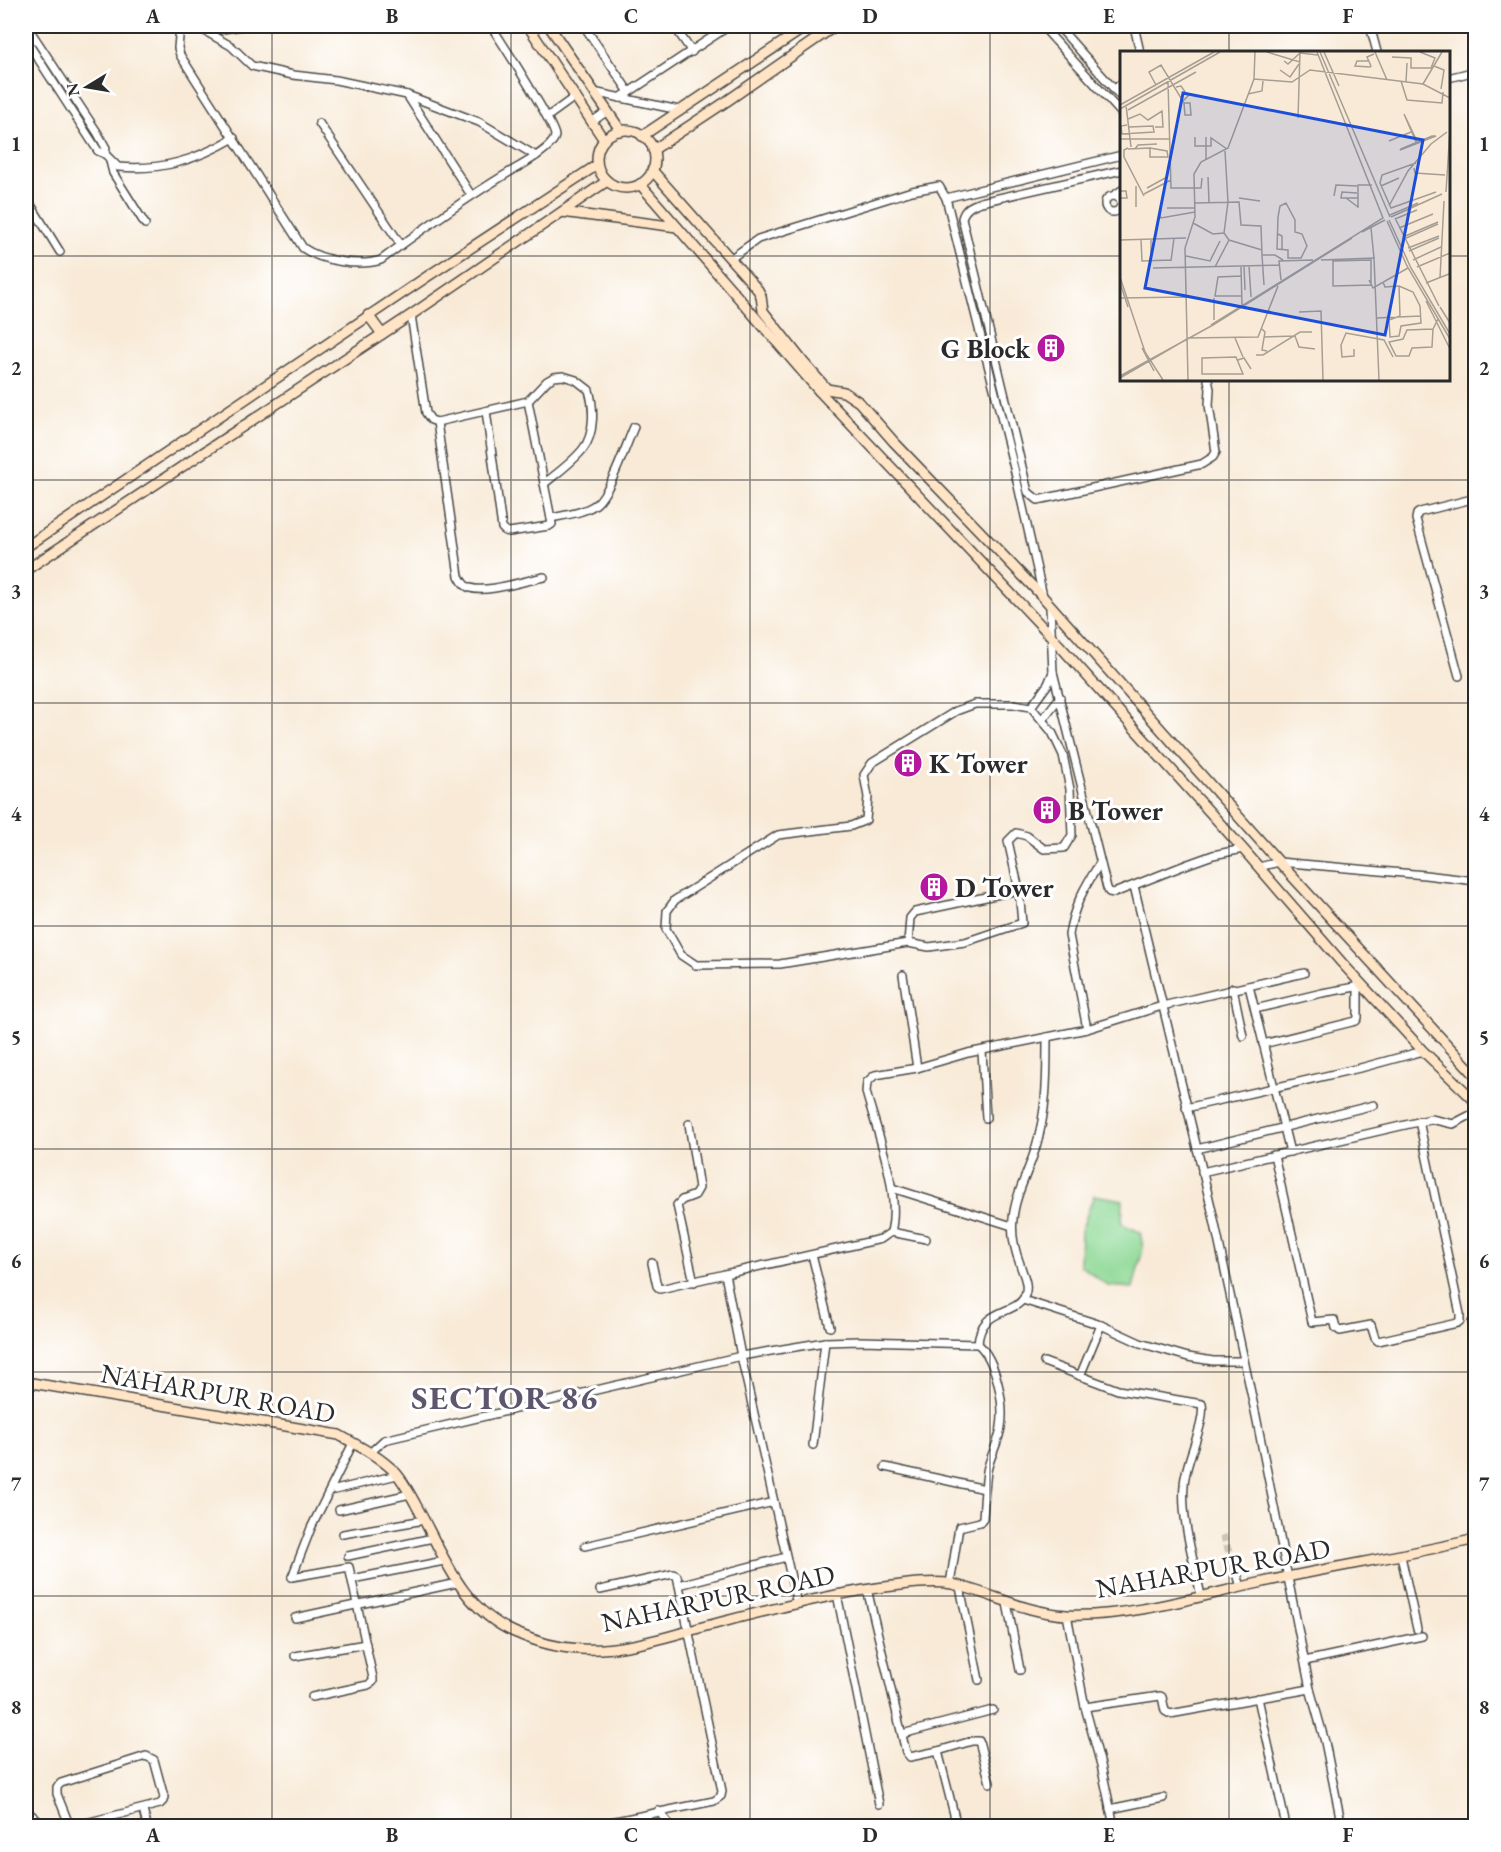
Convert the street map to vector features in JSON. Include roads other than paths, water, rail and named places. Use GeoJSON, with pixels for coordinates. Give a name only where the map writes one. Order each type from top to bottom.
{"type":"FeatureCollection","features":[{"type":"Feature","properties":{"kind":"street"},"geometry":{"type":"LineString","coordinates":[[27,26],[32,48],[97,132],[106,148],[105,154],[110,161],[113,173],[145,224]]}},
{"type":"Feature","properties":{"kind":"street"},"geometry":{"type":"LineString","coordinates":[[180,26],[178,48],[180,55],[303,248],[309,252],[353,263],[368,264],[381,260],[471,195],[536,156],[554,141],[555,135],[547,117],[491,26]]}},
{"type":"Feature","properties":{"kind":"street"},"geometry":{"type":"LineString","coordinates":[[196,26],[231,46],[252,66],[407,95],[479,123],[536,156]]}},
{"type":"Feature","properties":{"kind":"street"},"geometry":{"type":"LineString","coordinates":[[208,31],[243,26]]}},
{"type":"Feature","properties":{"kind":"street"},"geometry":{"type":"LineString","coordinates":[[528,26],[604,140]]}},
{"type":"Feature","properties":{"kind":"street"},"geometry":{"type":"LineString","coordinates":[[549,26],[621,131]]}},
{"type":"Feature","properties":{"kind":"street"},"geometry":{"type":"LineString","coordinates":[[584,26],[630,92]]}},
{"type":"Feature","properties":{"kind":"street"},"geometry":{"type":"LineString","coordinates":[[674,26],[692,52]]}},
{"type":"Feature","properties":{"kind":"street"},"geometry":{"type":"LineString","coordinates":[[620,98],[729,26]]}},
{"type":"Feature","properties":{"kind":"street"},"geometry":{"type":"LineString","coordinates":[[642,136],[807,26]]}},
{"type":"Feature","properties":{"kind":"street"},"geometry":{"type":"LineString","coordinates":[[652,150],[835,26]]}},
{"type":"Feature","properties":{"kind":"street"},"geometry":{"type":"LineString","coordinates":[[1042,26],[1120,112]]}},
{"type":"Feature","properties":{"kind":"street"},"geometry":{"type":"LineString","coordinates":[[1058,26],[1120,96]]}},
{"type":"Feature","properties":{"kind":"street"},"geometry":{"type":"LineString","coordinates":[[1134,26],[1140,51]]}},
{"type":"Feature","properties":{"kind":"street"},"geometry":{"type":"LineString","coordinates":[[1370,26],[1377,51]]}},
{"type":"Feature","properties":{"kind":"street"},"geometry":{"type":"LineString","coordinates":[[1450,78],[1476,71]]}},
{"type":"Feature","properties":{"kind":"street"},"geometry":{"type":"LineString","coordinates":[[1114,90],[1120,85]]}},
{"type":"Feature","properties":{"kind":"street"},"geometry":{"type":"LineString","coordinates":[[593,92],[679,110]]}},
{"type":"Feature","properties":{"kind":"street"},"geometry":{"type":"LineString","coordinates":[[407,95],[471,195]]}},
{"type":"Feature","properties":{"kind":"street"},"geometry":{"type":"LineString","coordinates":[[547,117],[576,96]]}},
{"type":"Feature","properties":{"kind":"street"},"geometry":{"type":"LineString","coordinates":[[593,121],[606,112]]}},
{"type":"Feature","properties":{"kind":"street"},"geometry":{"type":"LineString","coordinates":[[319,123],[401,244]]}},
{"type":"Feature","properties":{"kind":"street"},"geometry":{"type":"LineString","coordinates":[[621,131],[642,136],[652,150],[654,163],[647,178],[640,184],[623,188],[607,181],[597,165],[599,147],[604,140],[621,131]]}},
{"type":"Feature","properties":{"kind":"street"},"geometry":{"type":"LineString","coordinates":[[110,161],[118,166],[126,167],[168,164],[197,157],[234,138]]}},
{"type":"Feature","properties":{"kind":"street"},"geometry":{"type":"LineString","coordinates":[[945,198],[1120,156]]}},
{"type":"Feature","properties":{"kind":"street"},"geometry":{"type":"LineString","coordinates":[[26,547],[368,315],[597,165]]}},
{"type":"Feature","properties":{"kind":"street"},"geometry":{"type":"LineString","coordinates":[[652,170],[758,290],[763,311],[812,372],[827,388],[844,392],[859,402],[894,442],[1043,597],[1279,862],[1476,1076]]}},
{"type":"Feature","properties":{"kind":"street"},"geometry":{"type":"LineString","coordinates":[[1120,170],[981,202],[972,205],[963,213],[962,218],[1028,492],[1038,500],[1202,464],[1213,458],[1216,452],[1209,405],[1208,381]]}},
{"type":"Feature","properties":{"kind":"street"},"geometry":{"type":"LineString","coordinates":[[26,570],[411,315],[607,181]]}},
{"type":"Feature","properties":{"kind":"street"},"geometry":{"type":"LineString","coordinates":[[640,184],[820,392],[1051,636],[1259,867],[1360,986],[1476,1102]]}},
{"type":"Feature","properties":{"kind":"street"},"geometry":{"type":"LineString","coordinates":[[730,259],[758,239],[912,191],[936,185],[941,188],[1014,468],[1043,597]]}},
{"type":"Feature","properties":{"kind":"street"},"geometry":{"type":"LineString","coordinates":[[1120,191],[1105,201],[1108,211],[1116,211],[1120,207]]}},
{"type":"Feature","properties":{"kind":"street"},"geometry":{"type":"LineString","coordinates":[[1113,196],[1120,201]]}},
{"type":"Feature","properties":{"kind":"street"},"geometry":{"type":"LineString","coordinates":[[26,197],[60,252]]}},
{"type":"Feature","properties":{"kind":"street"},"geometry":{"type":"LineString","coordinates":[[562,212],[677,228]]}},
{"type":"Feature","properties":{"kind":"street"},"geometry":{"type":"LineString","coordinates":[[368,315],[382,334]]}},
{"type":"Feature","properties":{"kind":"street"},"geometry":{"type":"LineString","coordinates":[[411,315],[426,413],[431,420],[437,422],[528,401],[547,381],[554,377],[563,376],[584,385],[589,390],[592,402],[591,434],[584,449],[544,484]]}},
{"type":"Feature","properties":{"kind":"street"},"geometry":{"type":"LineString","coordinates":[[486,411],[502,528],[509,532],[549,526],[552,524],[551,518],[528,401]]}},
{"type":"Feature","properties":{"kind":"street"},"geometry":{"type":"LineString","coordinates":[[437,422],[459,576],[463,584],[482,590],[544,577]]}},
{"type":"Feature","properties":{"kind":"street"},"geometry":{"type":"LineString","coordinates":[[551,518],[598,503],[607,490],[634,427]]}},
{"type":"Feature","properties":{"kind":"street"},"geometry":{"type":"LineString","coordinates":[[1459,676],[1416,519],[1420,512],[1476,498]]}},
{"type":"Feature","properties":{"kind":"street"},"geometry":{"type":"LineString","coordinates":[[1050,606],[1053,672],[1100,863],[1110,892],[1114,893],[1134,886],[1213,855],[1243,849]]}},
{"type":"Feature","properties":{"kind":"street"},"geometry":{"type":"LineString","coordinates":[[1031,707],[1048,684],[1053,672]]}},
{"type":"Feature","properties":{"kind":"street"},"geometry":{"type":"LineString","coordinates":[[1042,720],[1060,698]]}},
{"type":"Feature","properties":{"kind":"street"},"geometry":{"type":"LineString","coordinates":[[975,704],[1013,704],[1031,707],[1052,732],[1063,755],[1070,789],[1072,835],[1064,848],[1044,849],[1027,836],[1016,833],[1008,841],[1019,890],[1022,923],[965,942],[929,947],[908,943],[780,964],[696,965],[681,955],[666,929],[667,911],[675,900],[778,835],[851,826],[866,820],[868,797],[864,775],[872,763],[957,711],[975,704]]}},
{"type":"Feature","properties":{"kind":"street"},"geometry":{"type":"LineString","coordinates":[[1259,867],[1279,862],[1476,881]]}},
{"type":"Feature","properties":{"kind":"street"},"geometry":{"type":"LineString","coordinates":[[1087,1029],[1069,935],[1082,891],[1100,863]]}},
{"type":"Feature","properties":{"kind":"street"},"geometry":{"type":"LineString","coordinates":[[1134,886],[1197,1149],[1244,1361],[1310,1689],[1325,1742],[1340,1817]]}},
{"type":"Feature","properties":{"kind":"street"},"geometry":{"type":"LineString","coordinates":[[908,943],[910,918],[915,912],[1019,890]]}},
{"type":"Feature","properties":{"kind":"street"},"geometry":{"type":"LineString","coordinates":[[652,1263],[657,1286],[660,1289],[881,1239],[891,1232],[895,1218],[892,1188],[866,1092],[867,1082],[875,1075],[917,1068],[982,1051],[1087,1029],[1162,1006],[1304,973]]}},
{"type":"Feature","properties":{"kind":"street"},"geometry":{"type":"LineString","coordinates":[[903,975],[917,1068]]}},
{"type":"Feature","properties":{"kind":"street"},"geometry":{"type":"LineString","coordinates":[[1249,986],[1290,1152]]}},
{"type":"Feature","properties":{"kind":"street"},"geometry":{"type":"LineString","coordinates":[[1255,1009],[1360,986]]}},
{"type":"Feature","properties":{"kind":"street"},"geometry":{"type":"LineString","coordinates":[[1263,1044],[1356,1021],[1360,986]]}},
{"type":"Feature","properties":{"kind":"street"},"geometry":{"type":"LineString","coordinates":[[1233,988],[1243,1036]]}},
{"type":"Feature","properties":{"kind":"street"},"geometry":{"type":"LineString","coordinates":[[978,1344],[978,1335],[989,1319],[1023,1300],[1027,1284],[1014,1244],[1012,1226],[1019,1192],[1035,1151],[1041,1128],[1047,1086],[1047,1037]]}},
{"type":"Feature","properties":{"kind":"street"},"geometry":{"type":"LineString","coordinates":[[982,1051],[986,1118]]}},
{"type":"Feature","properties":{"kind":"street"},"geometry":{"type":"LineString","coordinates":[[1186,1108],[1424,1051]]}},
{"type":"Feature","properties":{"kind":"street"},"geometry":{"type":"LineString","coordinates":[[1197,1149],[1374,1105]]}},
{"type":"Feature","properties":{"kind":"street"},"geometry":{"type":"LineString","coordinates":[[1202,1172],[1419,1121],[1434,1119],[1453,1124],[1476,1112]]}},
{"type":"Feature","properties":{"kind":"street"},"geometry":{"type":"LineString","coordinates":[[1274,1155],[1312,1322],[1334,1320],[1338,1330],[1371,1325],[1378,1341],[1457,1323],[1460,1321],[1460,1314],[1419,1121]]}},
{"type":"Feature","properties":{"kind":"street"},"geometry":{"type":"LineString","coordinates":[[689,1124],[699,1188],[695,1195],[677,1204],[694,1282]]}},
{"type":"Feature","properties":{"kind":"street"},"geometry":{"type":"LineString","coordinates":[[892,1188],[1012,1226]]}},
{"type":"Feature","properties":{"kind":"street"},"geometry":{"type":"LineString","coordinates":[[891,1232],[926,1239]]}},
{"type":"Feature","properties":{"kind":"street"},"geometry":{"type":"LineString","coordinates":[[812,1255],[830,1327]]}},
{"type":"Feature","properties":{"kind":"street"},"geometry":{"type":"LineString","coordinates":[[725,1274],[741,1356],[797,1604]]}},
{"type":"Feature","properties":{"kind":"street"},"geometry":{"type":"LineString","coordinates":[[1023,1300],[1101,1325],[1140,1343],[1188,1357],[1213,1361],[1244,1361]]}},
{"type":"Feature","properties":{"kind":"street"},"geometry":{"type":"LineString","coordinates":[[1080,1376],[1101,1325]]}},
{"type":"Feature","properties":{"kind":"street"},"geometry":{"type":"LineString","coordinates":[[813,1445],[825,1342]]}},
{"type":"Feature","properties":{"kind":"street"},"geometry":{"type":"LineString","coordinates":[[371,1452],[384,1440],[741,1356],[825,1342],[978,1344],[986,1351],[992,1364],[1002,1416],[999,1437],[987,1471],[982,1520],[962,1524],[957,1530],[955,1585],[979,1680]]}},
{"type":"Feature","properties":{"kind":"street"},"geometry":{"type":"LineString","coordinates":[[1044,1362],[1118,1390],[1202,1404],[1201,1418],[1184,1486],[1184,1503],[1201,1596]]}},
{"type":"Feature","properties":{"kind":"street","name":"NAHARPUR ROAD"},"geometry":{"type":"LineString","coordinates":[[26,1382],[339,1435],[371,1452],[397,1474],[410,1494],[444,1561],[469,1599],[500,1625],[543,1642],[580,1649],[629,1645],[837,1594],[924,1583],[955,1585],[1007,1603],[1067,1615],[1121,1611],[1201,1596],[1239,1582],[1287,1577],[1401,1556],[1476,1539]]}},
{"type":"Feature","properties":{"kind":"street"},"geometry":{"type":"LineString","coordinates":[[312,1697],[373,1683],[349,1567],[292,1577],[311,1528],[353,1443]]}},
{"type":"Feature","properties":{"kind":"street"},"geometry":{"type":"LineString","coordinates":[[885,1467],[985,1489]]}},
{"type":"Feature","properties":{"kind":"street"},"geometry":{"type":"LineString","coordinates":[[335,1491],[397,1474]]}},
{"type":"Feature","properties":{"kind":"street"},"geometry":{"type":"LineString","coordinates":[[339,1510],[410,1494]]}},
{"type":"Feature","properties":{"kind":"street"},"geometry":{"type":"LineString","coordinates":[[585,1546],[774,1502]]}},
{"type":"Feature","properties":{"kind":"street"},"geometry":{"type":"LineString","coordinates":[[343,1534],[424,1520]]}},
{"type":"Feature","properties":{"kind":"street"},"geometry":{"type":"LineString","coordinates":[[348,1556],[433,1538]]}},
{"type":"Feature","properties":{"kind":"street"},"geometry":{"type":"LineString","coordinates":[[1401,1556],[1417,1629]]}},
{"type":"Feature","properties":{"kind":"street"},"geometry":{"type":"LineString","coordinates":[[679,1585],[786,1557]]}},
{"type":"Feature","properties":{"kind":"street"},"geometry":{"type":"LineString","coordinates":[[352,1579],[444,1561]]}},
{"type":"Feature","properties":{"kind":"street"},"geometry":{"type":"LineString","coordinates":[[591,1827],[714,1801],[721,1797],[722,1791],[677,1576],[673,1574],[600,1590]]}},
{"type":"Feature","properties":{"kind":"street"},"geometry":{"type":"LineString","coordinates":[[295,1618],[457,1583]]}},
{"type":"Feature","properties":{"kind":"street"},"geometry":{"type":"LineString","coordinates":[[867,1589],[906,1752],[910,1757],[979,1741],[990,1783]]}},
{"type":"Feature","properties":{"kind":"street"},"geometry":{"type":"LineString","coordinates":[[837,1594],[879,1804]]}},
{"type":"Feature","properties":{"kind":"street"},"geometry":{"type":"LineString","coordinates":[[1007,1603],[1020,1670]]}},
{"type":"Feature","properties":{"kind":"street"},"geometry":{"type":"LineString","coordinates":[[1067,1615],[1085,1707],[1114,1827]]}},
{"type":"Feature","properties":{"kind":"street"},"geometry":{"type":"LineString","coordinates":[[1305,1661],[1422,1636]]}},
{"type":"Feature","properties":{"kind":"street"},"geometry":{"type":"LineString","coordinates":[[295,1656],[366,1644]]}},
{"type":"Feature","properties":{"kind":"street"},"geometry":{"type":"LineString","coordinates":[[1085,1707],[1160,1696],[1165,1711],[1170,1714],[1310,1689]]}},
{"type":"Feature","properties":{"kind":"street"},"geometry":{"type":"LineString","coordinates":[[1258,1698],[1286,1827]]}},
{"type":"Feature","properties":{"kind":"street"},"geometry":{"type":"LineString","coordinates":[[902,1734],[993,1710]]}},
{"type":"Feature","properties":{"kind":"street"},"geometry":{"type":"LineString","coordinates":[[938,1751],[957,1827]]}},
{"type":"Feature","properties":{"kind":"street"},"geometry":{"type":"LineString","coordinates":[[146,1756],[154,1760],[164,1801],[160,1804],[78,1825],[67,1825],[57,1794],[57,1787],[61,1783],[146,1756]]}},
{"type":"Feature","properties":{"kind":"street"},"geometry":{"type":"LineString","coordinates":[[1110,1809],[1163,1798]]}},
{"type":"Feature","properties":{"kind":"street"},"geometry":{"type":"LineString","coordinates":[[26,1810],[44,1827]]}},
{"type":"Feature","properties":{"kind":"street"},"geometry":{"type":"LineString","coordinates":[[143,1810],[147,1827]]}},
{"type":"Feature","properties":{"kind":"street"},"geometry":{"type":"LineString","coordinates":[[658,1811],[671,1827]]}},
{"type":"Feature","properties":{"kind":"tunnel"},"geometry":{"type":"LineString","coordinates":[[1223,1535],[1238,1577]]}},
{"type":"Feature","properties":{"kind":"place","name":"G Block"},"geometry":{"type":"Point","coordinates":[1051,348]}},
{"type":"Feature","properties":{"kind":"place","name":"K Tower"},"geometry":{"type":"Point","coordinates":[908,763]}},
{"type":"Feature","properties":{"kind":"place","name":"B Tower"},"geometry":{"type":"Point","coordinates":[1047,810]}},
{"type":"Feature","properties":{"kind":"place","name":"D Tower"},"geometry":{"type":"Point","coordinates":[934,887]}},
{"type":"Feature","properties":{"kind":"district","name":"SECTOR 86"},"geometry":{"type":"Point","coordinates":[505,1397]}}]}
